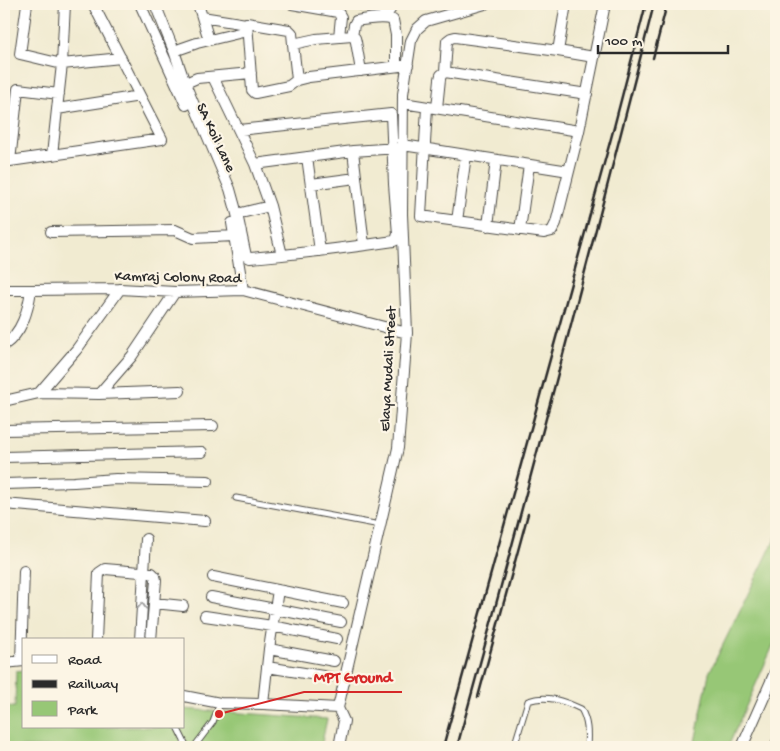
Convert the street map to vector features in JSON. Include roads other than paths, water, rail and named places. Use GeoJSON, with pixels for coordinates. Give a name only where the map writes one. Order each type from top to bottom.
{"type":"FeatureCollection","features":[{"type":"Feature","properties":{"kind":"street"},"geometry":{"type":"LineString","coordinates":[[27,4],[20,54],[62,64],[121,58]]}},
{"type":"Feature","properties":{"kind":"street"},"geometry":{"type":"LineString","coordinates":[[52,155],[62,64],[66,4]]}},
{"type":"Feature","properties":{"kind":"street"},"geometry":{"type":"LineString","coordinates":[[59,94],[18,89],[7,160],[162,139],[93,4]]}},
{"type":"Feature","properties":{"kind":"street","name":"SA Koil Lane"},"geometry":{"type":"LineString","coordinates":[[140,4],[229,198],[243,290]]}},
{"type":"Feature","properties":{"kind":"street"},"geometry":{"type":"LineString","coordinates":[[156,4],[186,86],[230,189],[248,258],[394,241],[397,237],[399,147],[391,114],[239,130]]}},
{"type":"Feature","properties":{"kind":"street"},"geometry":{"type":"LineString","coordinates":[[198,4],[209,40]]}},
{"type":"Feature","properties":{"kind":"street"},"geometry":{"type":"LineString","coordinates":[[292,4],[338,12],[341,17],[339,37]]}},
{"type":"Feature","properties":{"kind":"street"},"geometry":{"type":"LineString","coordinates":[[359,4],[390,10]]}},
{"type":"Feature","properties":{"kind":"street","name":"Elaya Mudali Street"},"geometry":{"type":"LineString","coordinates":[[339,747],[344,721],[338,708],[398,448],[407,333],[399,147],[403,94],[411,41],[417,30],[426,21],[485,4]]}},
{"type":"Feature","properties":{"kind":"street"},"geometry":{"type":"LineString","coordinates":[[558,51],[566,4]]}},
{"type":"Feature","properties":{"kind":"street"},"geometry":{"type":"LineString","coordinates":[[594,57],[455,37],[447,41],[445,72],[440,79],[432,107],[424,148],[420,216],[544,233],[552,231],[556,223],[579,131],[605,4]]}},
{"type":"Feature","properties":{"kind":"street"},"geometry":{"type":"LineString","coordinates":[[202,17],[247,28],[290,30],[292,33],[297,80]]}},
{"type":"Feature","properties":{"kind":"street"},"geometry":{"type":"LineString","coordinates":[[361,71],[355,38],[352,36],[356,21],[393,20],[396,35],[396,65]]}},
{"type":"Feature","properties":{"kind":"street"},"geometry":{"type":"LineString","coordinates":[[174,51],[247,28]]}},
{"type":"Feature","properties":{"kind":"street"},"geometry":{"type":"LineString","coordinates":[[247,28],[252,90],[256,93],[289,86],[297,80],[396,65],[408,65]]}},
{"type":"Feature","properties":{"kind":"street"},"geometry":{"type":"LineString","coordinates":[[293,44],[316,39],[352,36]]}},
{"type":"Feature","properties":{"kind":"street"},"geometry":{"type":"LineString","coordinates":[[445,72],[587,94]]}},
{"type":"Feature","properties":{"kind":"street"},"geometry":{"type":"LineString","coordinates":[[186,86],[188,82],[197,78],[251,73]]}},
{"type":"Feature","properties":{"kind":"street"},"geometry":{"type":"LineString","coordinates":[[212,77],[255,164],[270,206],[282,255]]}},
{"type":"Feature","properties":{"kind":"street"},"geometry":{"type":"LineString","coordinates":[[57,109],[140,96]]}},
{"type":"Feature","properties":{"kind":"street"},"geometry":{"type":"LineString","coordinates":[[403,103],[579,131]]}},
{"type":"Feature","properties":{"kind":"street"},"geometry":{"type":"LineString","coordinates":[[255,164],[399,147],[424,148],[569,171]]}},
{"type":"Feature","properties":{"kind":"street"},"geometry":{"type":"LineString","coordinates":[[353,151],[364,245]]}},
{"type":"Feature","properties":{"kind":"street"},"geometry":{"type":"LineString","coordinates":[[456,221],[466,155]]}},
{"type":"Feature","properties":{"kind":"street"},"geometry":{"type":"LineString","coordinates":[[307,157],[320,251]]}},
{"type":"Feature","properties":{"kind":"street"},"geometry":{"type":"LineString","coordinates":[[488,226],[496,160]]}},
{"type":"Feature","properties":{"kind":"street"},"geometry":{"type":"LineString","coordinates":[[520,230],[529,165]]}},
{"type":"Feature","properties":{"kind":"street"},"geometry":{"type":"LineString","coordinates":[[311,184],[356,178]]}},
{"type":"Feature","properties":{"kind":"street"},"geometry":{"type":"LineString","coordinates":[[237,214],[270,206]]}},
{"type":"Feature","properties":{"kind":"street"},"geometry":{"type":"LineString","coordinates":[[51,232],[175,230],[193,238],[234,236]]}},
{"type":"Feature","properties":{"kind":"street"},"geometry":{"type":"LineString","coordinates":[[39,393],[77,349],[120,289]]}},
{"type":"Feature","properties":{"kind":"street","name":"Kamraj Colony Road"},"geometry":{"type":"LineString","coordinates":[[4,290],[120,289],[175,292],[243,290],[407,333]]}},
{"type":"Feature","properties":{"kind":"street"},"geometry":{"type":"LineString","coordinates":[[4,345],[10,341],[23,323],[29,306],[31,290]]}},
{"type":"Feature","properties":{"kind":"street"},"geometry":{"type":"LineString","coordinates":[[99,394],[132,356],[175,292]]}},
{"type":"Feature","properties":{"kind":"street"},"geometry":{"type":"LineString","coordinates":[[4,401],[39,393],[99,394],[180,391]]}},
{"type":"Feature","properties":{"kind":"street"},"geometry":{"type":"LineString","coordinates":[[4,430],[213,426]]}},
{"type":"Feature","properties":{"kind":"street"},"geometry":{"type":"LineString","coordinates":[[4,457],[202,452]]}},
{"type":"Feature","properties":{"kind":"street"},"geometry":{"type":"LineString","coordinates":[[4,484],[116,479],[208,481]]}},
{"type":"Feature","properties":{"kind":"street"},"geometry":{"type":"LineString","coordinates":[[4,504],[205,521]]}},
{"type":"Feature","properties":{"kind":"street"},"geometry":{"type":"LineString","coordinates":[[140,638],[146,539]]}},
{"type":"Feature","properties":{"kind":"street"},"geometry":{"type":"LineString","coordinates":[[96,638],[99,574],[105,569],[152,573],[155,576],[150,638]]}},
{"type":"Feature","properties":{"kind":"street"},"geometry":{"type":"LineString","coordinates":[[23,638],[24,571]]}},
{"type":"Feature","properties":{"kind":"street"},"geometry":{"type":"LineString","coordinates":[[213,577],[343,603]]}},
{"type":"Feature","properties":{"kind":"street"},"geometry":{"type":"LineString","coordinates":[[262,704],[278,590]]}},
{"type":"Feature","properties":{"kind":"street"},"geometry":{"type":"LineString","coordinates":[[211,597],[341,622]]}},
{"type":"Feature","properties":{"kind":"street"},"geometry":{"type":"LineString","coordinates":[[154,603],[183,606]]}},
{"type":"Feature","properties":{"kind":"street"},"geometry":{"type":"LineString","coordinates":[[205,616],[272,626],[337,639]]}},
{"type":"Feature","properties":{"kind":"street"},"geometry":{"type":"LineString","coordinates":[[269,649],[334,661]]}},
{"type":"Feature","properties":{"kind":"street"},"geometry":{"type":"LineString","coordinates":[[4,663],[22,661]]}},
{"type":"Feature","properties":{"kind":"street"},"geometry":{"type":"LineString","coordinates":[[267,667],[329,678]]}},
{"type":"Feature","properties":{"kind":"street"},"geometry":{"type":"LineString","coordinates":[[742,747],[776,670]]}},
{"type":"Feature","properties":{"kind":"street"},"geometry":{"type":"LineString","coordinates":[[185,696],[220,703],[338,708]]}},
{"type":"Feature","properties":{"kind":"lane"},"geometry":{"type":"LineString","coordinates":[[236,498],[380,525]]}},
{"type":"Feature","properties":{"kind":"lane"},"geometry":{"type":"LineString","coordinates":[[514,747],[528,701],[548,698],[581,709],[585,716],[588,730],[587,747]]}},
{"type":"Feature","properties":{"kind":"lane"},"geometry":{"type":"LineString","coordinates":[[194,747],[213,722],[220,703]]}},
{"type":"Feature","properties":{"kind":"lane"},"geometry":{"type":"LineString","coordinates":[[177,728],[186,747]]}},
{"type":"Feature","properties":{"kind":"railway"},"geometry":{"type":"LineString","coordinates":[[443,747],[613,131],[646,4]]}},
{"type":"Feature","properties":{"kind":"railway"},"geometry":{"type":"LineString","coordinates":[[457,747],[508,562],[654,4]]}},
{"type":"Feature","properties":{"kind":"railway"},"geometry":{"type":"LineString","coordinates":[[653,58],[667,4]]}},
{"type":"Feature","properties":{"kind":"railway"},"geometry":{"type":"LineString","coordinates":[[478,697],[528,514]]}},
{"type":"Feature","properties":{"kind":"railway"},"geometry":{"type":"LineString","coordinates":[[770,747],[776,733]]}},
{"type":"Feature","properties":{"kind":"place","name":"MPT Ground"},"geometry":{"type":"Point","coordinates":[219,714]}}]}
